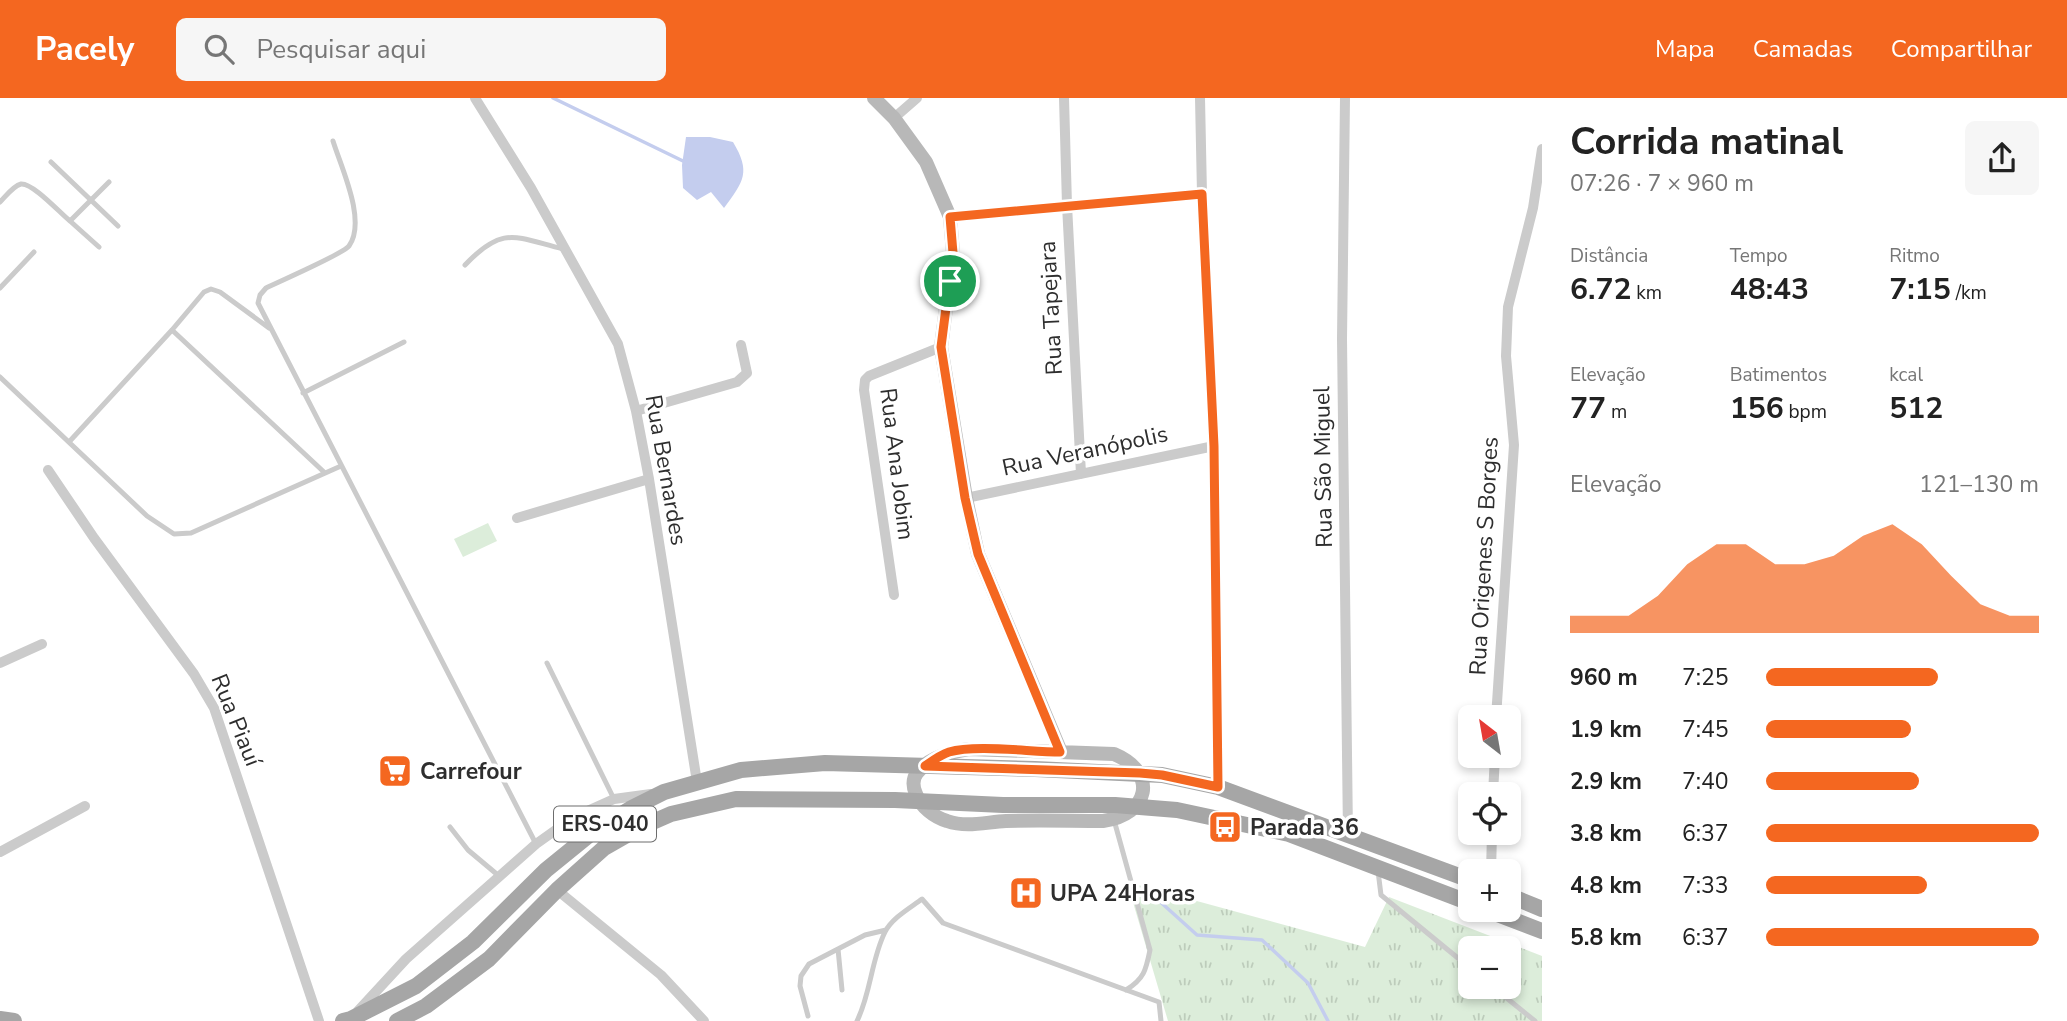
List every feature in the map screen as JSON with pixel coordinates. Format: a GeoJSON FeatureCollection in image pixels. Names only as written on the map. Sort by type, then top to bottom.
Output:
{"type":"FeatureCollection","features":[{"type":"Feature","properties":{"kind":"main road"},"geometry":{"type":"LineString","coordinates":[[874,98],[894,118],[926,162],[950,217],[953,253],[941,347],[965,498],[978,554],[1060,752]]}},
{"type":"Feature","properties":{"kind":"main road"},"geometry":{"type":"LineString","coordinates":[[969,749],[1060,752],[1114,754],[1127,760],[1140,773],[1143,781],[1142,797],[1136,807],[1114,820],[1003,821],[973,825],[949,822],[931,814],[915,792],[913,782],[916,774],[949,752],[969,749]]}},
{"type":"Feature","properties":{"kind":"main road","name":"ERS-040"},"geometry":{"type":"LineString","coordinates":[[347,1020],[416,986],[473,942],[546,870],[594,831],[664,792],[741,770],[825,763],[1162,775],[1218,787],[1458,876]]}},
{"type":"Feature","properties":{"kind":"main road","name":"ERS-040"},"geometry":{"type":"LineString","coordinates":[[397,1021],[426,1006],[489,959],[557,890],[604,848],[671,814],[736,799],[1177,810],[1289,834],[1458,898]]}},
{"type":"Feature","properties":{"kind":"main road"},"geometry":{"type":"LineString","coordinates":[[1521,900],[1542,909]]}},
{"type":"Feature","properties":{"kind":"main road"},"geometry":{"type":"LineString","coordinates":[[1519,922],[1542,931]]}},
{"type":"Feature","properties":{"kind":"street","name":"Rua Bernardes"},"geometry":{"type":"LineString","coordinates":[[475,98],[531,188],[618,344],[636,411],[649,479],[696,782]]}},
{"type":"Feature","properties":{"kind":"street"},"geometry":{"type":"LineString","coordinates":[[894,118],[917,98]]}},
{"type":"Feature","properties":{"kind":"street","name":"Rua Tapejara"},"geometry":{"type":"LineString","coordinates":[[1064,98],[1081,474]]}},
{"type":"Feature","properties":{"kind":"street"},"geometry":{"type":"LineString","coordinates":[[1200,98],[1214,446],[1218,787]]}},
{"type":"Feature","properties":{"kind":"street","name":"Rua São Miguel"},"geometry":{"type":"LineString","coordinates":[[1345,98],[1342,339],[1348,836]]}},
{"type":"Feature","properties":{"kind":"street","name":"Rua Origenes S Borges"},"geometry":{"type":"LineString","coordinates":[[1497,705],[1514,445],[1507,356],[1508,307],[1533,208],[1542,149]]}},
{"type":"Feature","properties":{"kind":"street"},"geometry":{"type":"LineString","coordinates":[[950,217],[1202,194]]}},
{"type":"Feature","properties":{"kind":"street"},"geometry":{"type":"LineString","coordinates":[[636,411],[737,383],[747,373],[741,345]]}},
{"type":"Feature","properties":{"kind":"street","name":"Rua Ana Jobim"},"geometry":{"type":"LineString","coordinates":[[894,595],[864,380],[941,347]]}},
{"type":"Feature","properties":{"kind":"street","name":"Rua Veranópolis"},"geometry":{"type":"LineString","coordinates":[[965,498],[1214,446]]}},
{"type":"Feature","properties":{"kind":"street","name":"Rua Piauí"},"geometry":{"type":"LineString","coordinates":[[48,470],[94,538],[194,674],[214,708],[319,1021]]}},
{"type":"Feature","properties":{"kind":"street"},"geometry":{"type":"LineString","coordinates":[[517,518],[649,479]]}},
{"type":"Feature","properties":{"kind":"street"},"geometry":{"type":"LineString","coordinates":[[0,663],[42,644]]}},
{"type":"Feature","properties":{"kind":"street"},"geometry":{"type":"LineString","coordinates":[[347,1020],[406,959],[536,844],[574,817],[614,799],[664,792]]}},
{"type":"Feature","properties":{"kind":"street"},"geometry":{"type":"LineString","coordinates":[[0,852],[85,806]]}},
{"type":"Feature","properties":{"kind":"street"},"geometry":{"type":"LineString","coordinates":[[557,890],[661,975],[704,1021]]}},
{"type":"Feature","properties":{"kind":"lane"},"geometry":{"type":"LineString","coordinates":[[332,141],[354,206],[356,232],[348,248],[266,288],[258,303],[536,844]]}},
{"type":"Feature","properties":{"kind":"lane"},"geometry":{"type":"LineString","coordinates":[[51,162],[118,226]]}},
{"type":"Feature","properties":{"kind":"lane"},"geometry":{"type":"LineString","coordinates":[[70,221],[109,182]]}},
{"type":"Feature","properties":{"kind":"lane"},"geometry":{"type":"LineString","coordinates":[[0,202],[12,189],[24,184],[34,189],[99,247]]}},
{"type":"Feature","properties":{"kind":"lane"},"geometry":{"type":"LineString","coordinates":[[465,265],[488,244],[512,237],[566,250]]}},
{"type":"Feature","properties":{"kind":"lane"},"geometry":{"type":"LineString","coordinates":[[0,288],[34,252]]}},
{"type":"Feature","properties":{"kind":"lane"},"geometry":{"type":"LineString","coordinates":[[69,442],[204,292],[211,289],[220,292],[271,330]]}},
{"type":"Feature","properties":{"kind":"lane"},"geometry":{"type":"LineString","coordinates":[[172,330],[325,473]]}},
{"type":"Feature","properties":{"kind":"lane"},"geometry":{"type":"LineString","coordinates":[[303,393],[404,341]]}},
{"type":"Feature","properties":{"kind":"lane"},"geometry":{"type":"LineString","coordinates":[[0,377],[147,516],[174,534],[191,533],[341,466]]}},
{"type":"Feature","properties":{"kind":"lane"},"geometry":{"type":"LineString","coordinates":[[547,663],[614,799]]}},
{"type":"Feature","properties":{"kind":"lane"},"geometry":{"type":"LineString","coordinates":[[1114,820],[1150,950],[1146,970],[1138,982],[1126,990]]}},
{"type":"Feature","properties":{"kind":"lane"},"geometry":{"type":"LineString","coordinates":[[450,827],[468,850],[499,876]]}},
{"type":"Feature","properties":{"kind":"lane"},"geometry":{"type":"LineString","coordinates":[[1377,868],[1381,895],[1458,958]]}},
{"type":"Feature","properties":{"kind":"lane"},"geometry":{"type":"LineString","coordinates":[[857,1021],[864,1007],[886,930],[922,899],[943,923],[1159,1002],[1161,1021]]}},
{"type":"Feature","properties":{"kind":"lane"},"geometry":{"type":"LineString","coordinates":[[807,1016],[800,986],[801,976],[809,964],[865,935],[886,930]]}},
{"type":"Feature","properties":{"kind":"lane"},"geometry":{"type":"LineString","coordinates":[[838,949],[842,990]]}},
{"type":"Feature","properties":{"kind":"lane"},"geometry":{"type":"LineString","coordinates":[[1508,999],[1535,1021]]}},
{"type":"Feature","properties":{"kind":"green space"},"geometry":{"type":"Polygon","coordinates":[[[488,523],[497,541],[463,557],[454,539],[488,523]]]}},
{"type":"Feature","properties":{"kind":"green space"},"geometry":{"type":"Polygon","coordinates":[[[1127,882],[1365,947],[1389,897],[1490,936],[1458,936],[1458,999],[1521,999],[1521,948],[1542,956],[1542,1021],[1168,1021],[1127,882]]]}},
{"type":"Feature","properties":{"kind":"water"},"geometry":{"type":"Polygon","coordinates":[[[686,137],[710,137],[733,142],[739,152],[743,176],[724,208],[711,192],[697,200],[683,188],[682,165],[686,137]]]}},
{"type":"Feature","properties":{"kind":"waterway"},"geometry":{"type":"LineString","coordinates":[[553,98],[683,161]]}},
{"type":"Feature","properties":{"kind":"waterway"},"geometry":{"type":"LineString","coordinates":[[1156,898],[1197,935],[1262,940],[1308,983],[1328,1021]]}},
{"type":"Feature","properties":{"kind":"place","name":"Carrefour"},"geometry":{"type":"Point","coordinates":[395,771]}},
{"type":"Feature","properties":{"kind":"place","name":"Parada 36"},"geometry":{"type":"Point","coordinates":[1225,827]}},
{"type":"Feature","properties":{"kind":"place","name":"UPA 24Horas"},"geometry":{"type":"Point","coordinates":[1026,893]}},
{"type":"Feature","properties":{"kind":"route"},"geometry":{"type":"LineString","coordinates":[[1202,194],[1214,446],[1218,787],[1140,773],[925,766],[949,752],[969,749],[1060,752],[978,554],[965,498],[941,347],[950,281],[953,253],[950,217],[1202,194]]}}]}
